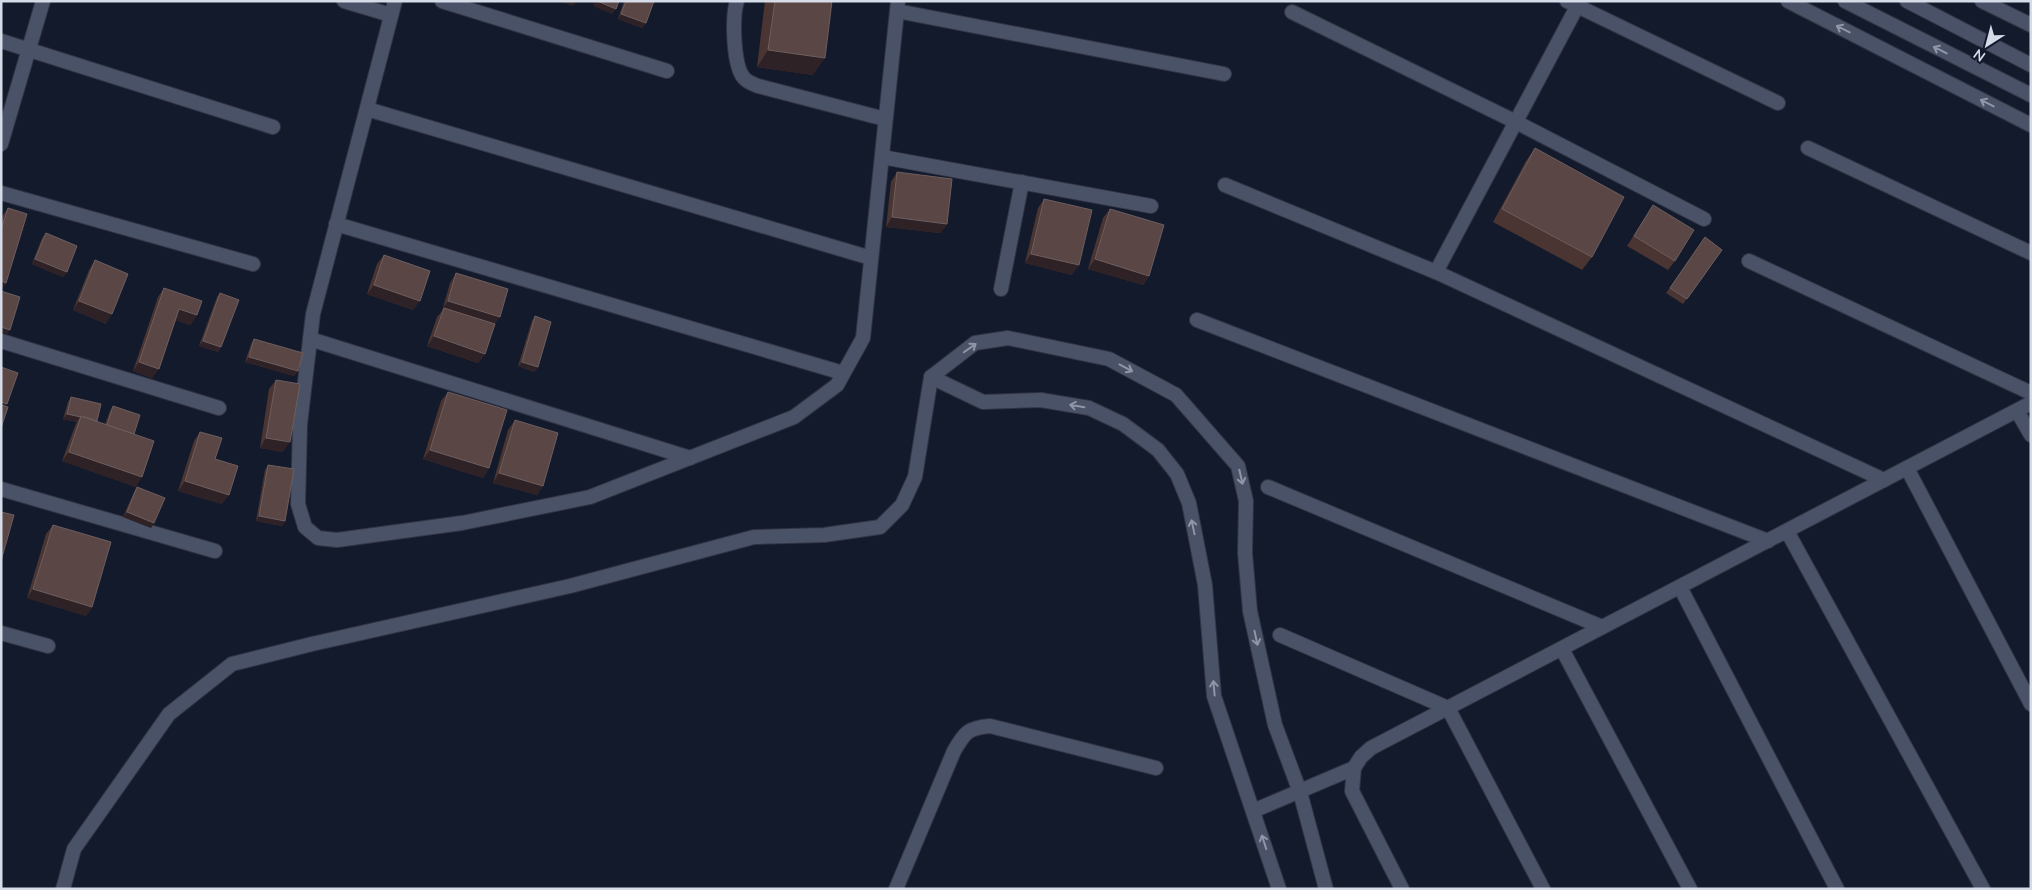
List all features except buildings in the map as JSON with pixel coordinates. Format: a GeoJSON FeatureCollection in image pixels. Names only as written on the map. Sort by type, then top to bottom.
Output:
{"type":"FeatureCollection","features":[{"type":"Feature","properties":{"kind":"street"},"geometry":{"type":"LineString","coordinates":[[1,144],[43,1]]}},
{"type":"Feature","properties":{"kind":"street"},"geometry":{"type":"LineString","coordinates":[[344,1],[393,8],[313,314],[300,424],[298,504],[305,527],[318,538],[337,540],[462,524],[590,497],[794,417],[837,385],[863,338],[897,6],[1224,74]]}},
{"type":"Feature","properties":{"kind":"street"},"geometry":{"type":"LineString","coordinates":[[442,1],[667,71]]}},
{"type":"Feature","properties":{"kind":"street"},"geometry":{"type":"LineString","coordinates":[[737,1],[733,13],[738,67],[744,79],[758,86],[886,119]]}},
{"type":"Feature","properties":{"kind":"street"},"geometry":{"type":"LineString","coordinates":[[1788,1],[2031,125]]}},
{"type":"Feature","properties":{"kind":"street"},"geometry":{"type":"LineString","coordinates":[[1845,1],[2031,96]]}},
{"type":"Feature","properties":{"kind":"street"},"geometry":{"type":"LineString","coordinates":[[1907,1],[2031,65]]}},
{"type":"Feature","properties":{"kind":"street"},"geometry":{"type":"LineString","coordinates":[[1982,1],[2031,25]]}},
{"type":"Feature","properties":{"kind":"street"},"geometry":{"type":"LineString","coordinates":[[1436,272],[1516,122],[1575,3],[1778,103]]}},
{"type":"Feature","properties":{"kind":"street"},"geometry":{"type":"LineString","coordinates":[[1292,12],[1516,122],[1704,219]]}},
{"type":"Feature","properties":{"kind":"street"},"geometry":{"type":"LineString","coordinates":[[1,41],[273,126]]}},
{"type":"Feature","properties":{"kind":"street"},"geometry":{"type":"LineString","coordinates":[[367,109],[871,258]]}},
{"type":"Feature","properties":{"kind":"street"},"geometry":{"type":"LineString","coordinates":[[1808,148],[2031,253]]}},
{"type":"Feature","properties":{"kind":"street"},"geometry":{"type":"LineString","coordinates":[[882,157],[1151,206]]}},
{"type":"Feature","properties":{"kind":"street"},"geometry":{"type":"LineString","coordinates":[[1001,289],[1022,182]]}},
{"type":"Feature","properties":{"kind":"street"},"geometry":{"type":"LineString","coordinates":[[1225,185],[1436,272],[1884,480]]}},
{"type":"Feature","properties":{"kind":"street"},"geometry":{"type":"LineString","coordinates":[[1,193],[253,264]]}},
{"type":"Feature","properties":{"kind":"street"},"geometry":{"type":"LineString","coordinates":[[336,224],[843,373]]}},
{"type":"Feature","properties":{"kind":"street"},"geometry":{"type":"LineString","coordinates":[[1749,261],[2031,393]]}},
{"type":"Feature","properties":{"kind":"street"},"geometry":{"type":"LineString","coordinates":[[1197,320],[1768,541]]}},
{"type":"Feature","properties":{"kind":"street"},"geometry":{"type":"LineString","coordinates":[[63,889],[74,849],[169,714],[232,664],[570,586],[754,538],[824,535],[880,527],[902,505],[915,477],[931,377],[975,343],[1008,338],[1109,359],[1176,395],[1238,466],[1246,501],[1245,553],[1250,611],[1276,725],[1300,792],[1326,889]]}},
{"type":"Feature","properties":{"kind":"street"},"geometry":{"type":"LineString","coordinates":[[310,339],[690,458]]}},
{"type":"Feature","properties":{"kind":"street"},"geometry":{"type":"LineString","coordinates":[[1,341],[219,408]]}},
{"type":"Feature","properties":{"kind":"street"},"geometry":{"type":"LineString","coordinates":[[931,377],[983,402],[1041,400],[1089,408],[1123,424],[1158,450],[1177,474],[1188,503],[1205,585],[1214,696],[1279,889]]}},
{"type":"Feature","properties":{"kind":"street"},"geometry":{"type":"LineString","coordinates":[[1402,889],[1352,791],[1354,768],[1371,748],[2031,403]]}},
{"type":"Feature","properties":{"kind":"street"},"geometry":{"type":"LineString","coordinates":[[2017,411],[2031,435]]}},
{"type":"Feature","properties":{"kind":"street"},"geometry":{"type":"LineString","coordinates":[[1907,468],[2031,704]]}},
{"type":"Feature","properties":{"kind":"street"},"geometry":{"type":"LineString","coordinates":[[1268,487],[1602,628]]}},
{"type":"Feature","properties":{"kind":"street"},"geometry":{"type":"LineString","coordinates":[[1,489],[215,551]]}},
{"type":"Feature","properties":{"kind":"street"},"geometry":{"type":"LineString","coordinates":[[1787,531],[1983,889]]}},
{"type":"Feature","properties":{"kind":"street"},"geometry":{"type":"LineString","coordinates":[[1680,587],[1837,889]]}},
{"type":"Feature","properties":{"kind":"street"},"geometry":{"type":"LineString","coordinates":[[1,633],[48,646]]}},
{"type":"Feature","properties":{"kind":"street"},"geometry":{"type":"LineString","coordinates":[[1280,635],[1448,708],[1543,889]]}},
{"type":"Feature","properties":{"kind":"street"},"geometry":{"type":"LineString","coordinates":[[1562,649],[1690,889]]}},
{"type":"Feature","properties":{"kind":"street"},"geometry":{"type":"LineString","coordinates":[[896,889],[954,751],[962,737],[972,728],[990,726],[1156,768]]}},
{"type":"Feature","properties":{"kind":"street"},"geometry":{"type":"LineString","coordinates":[[1254,811],[1354,768]]}}]}
